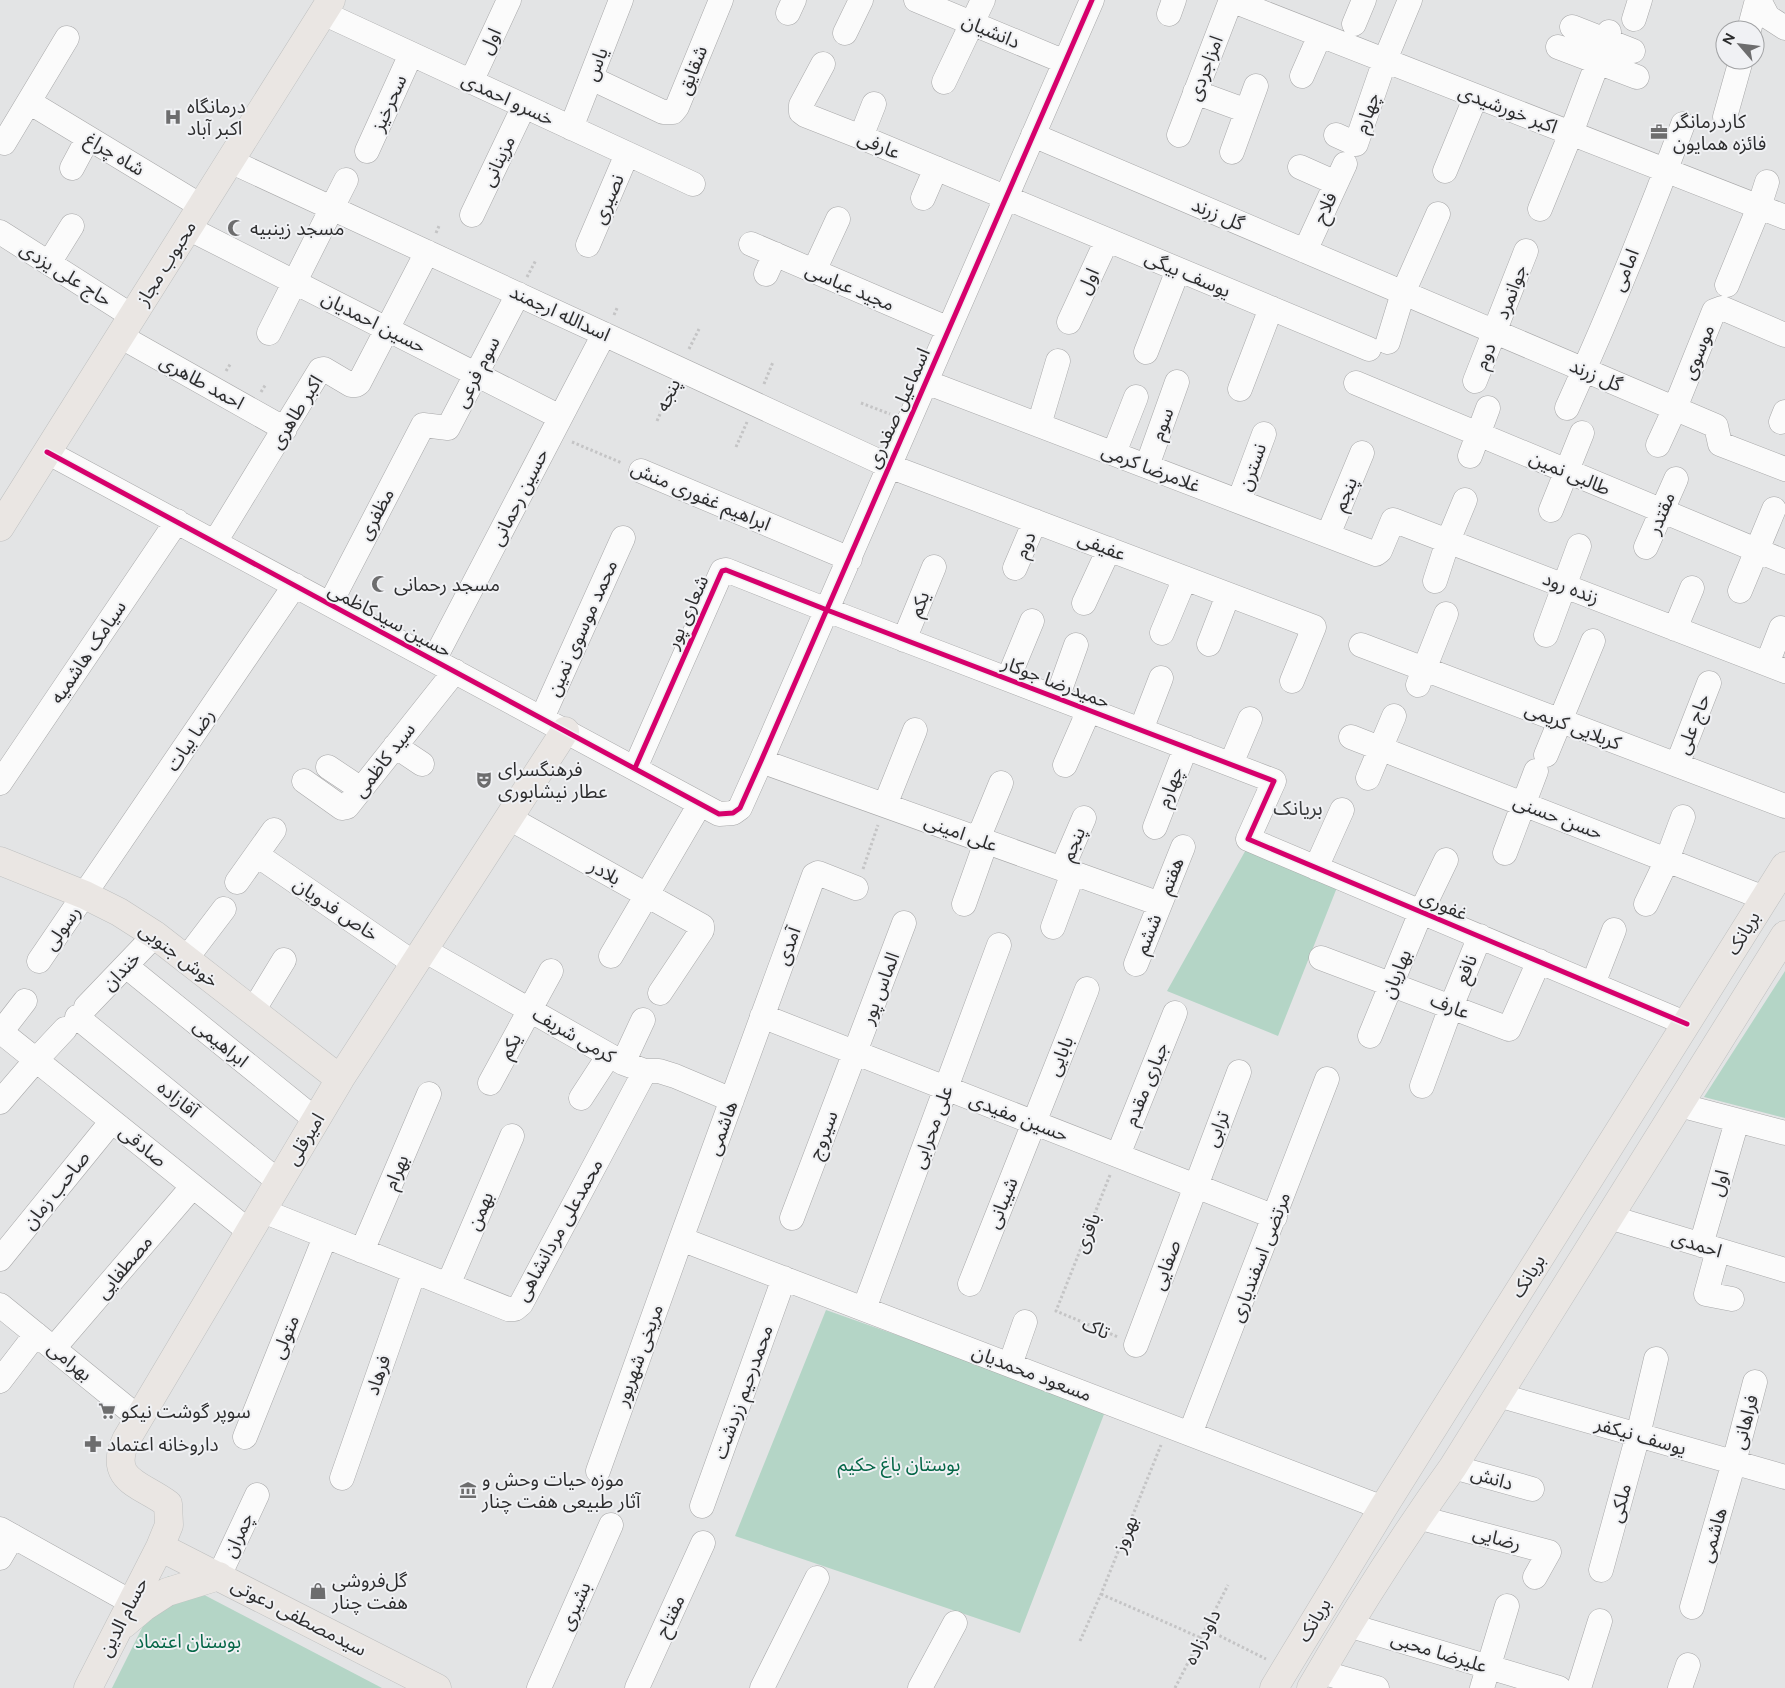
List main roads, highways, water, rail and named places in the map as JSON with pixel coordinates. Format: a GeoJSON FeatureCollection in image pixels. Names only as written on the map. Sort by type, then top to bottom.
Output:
{"type":"FeatureCollection","features":[{"type":"Feature","properties":{"kind":"main road","name":"محبوب مجاز"},"geometry":{"type":"LineString","coordinates":[[0,527],[327,7]]}},
{"type":"Feature","properties":{"kind":"main road","name":"امیرقلی"},"geometry":{"type":"LineString","coordinates":[[160,1547],[169,1525],[168,1504],[130,1480],[123,1472],[120,1464],[120,1453],[340,1079],[509,818],[554,725]]}},
{"type":"Feature","properties":{"kind":"main road","name":"خوش جنوبی"},"geometry":{"type":"LineString","coordinates":[[0,861],[85,895],[119,912],[155,935],[340,1079]]}},
{"type":"Feature","properties":{"kind":"main road","name":"بریانک"},"geometry":{"type":"LineString","coordinates":[[1279,1678],[1383,1508],[1785,866]]}},
{"type":"Feature","properties":{"kind":"main road","name":"بریانک"},"geometry":{"type":"LineString","coordinates":[[1316,1680],[1348,1625],[1417,1516],[1453,1467],[1785,935]]}},
{"type":"Feature","properties":{"kind":"main road"},"geometry":{"type":"LineString","coordinates":[[1466,1376],[1498,1395]]}},
{"type":"Feature","properties":{"kind":"main road","name":"سیدمصطفی دعوتی"},"geometry":{"type":"LineString","coordinates":[[160,1547],[438,1688]]}},
{"type":"Feature","properties":{"kind":"main road","name":"حسام الدین"},"geometry":{"type":"LineString","coordinates":[[88,1688],[160,1547]]}},
{"type":"Feature","properties":{"kind":"main road"},"geometry":{"type":"LineString","coordinates":[[115,1632],[144,1607],[167,1592],[219,1576]]}},
{"type":"Feature","properties":{"kind":"place","name":"درمانگاه اکبر آباد"},"geometry":{"type":"Point","coordinates":[173,117]}},
{"type":"Feature","properties":{"kind":"place","name":"کاردرمانگر فائزه همایون"},"geometry":{"type":"Point","coordinates":[1659,132]}},
{"type":"Feature","properties":{"kind":"place","name":"مسجد زینبیه"},"geometry":{"type":"Point","coordinates":[236,228]}},
{"type":"Feature","properties":{"kind":"place","name":"مسجد رحمانی"},"geometry":{"type":"Point","coordinates":[380,584]}},
{"type":"Feature","properties":{"kind":"place","name":"فرهنگسرای عطار نیشابوری"},"geometry":{"type":"Point","coordinates":[484,780]}},
{"type":"Feature","properties":{"kind":"place","name":"سوپر گوشت نیکو"},"geometry":{"type":"Point","coordinates":[107,1411]}},
{"type":"Feature","properties":{"kind":"place","name":"داروخانه اعتماد"},"geometry":{"type":"Point","coordinates":[93,1444]}},
{"type":"Feature","properties":{"kind":"place","name":"موزه حیات وحش و آثار طبیعی هفت چنار"},"geometry":{"type":"Point","coordinates":[468,1490]}},
{"type":"Feature","properties":{"kind":"place","name":"گل‌فروشی هفت چنار"},"geometry":{"type":"Point","coordinates":[318,1591]}},
{"type":"Feature","properties":{"kind":"district","name":"بریانک"},"geometry":{"type":"Point","coordinates":[1298,808]}},
{"type":"Feature","properties":{"kind":"park label","name":"بوستان باغ حکیم"},"geometry":{"type":"Point","coordinates":[899,1464]}},
{"type":"Feature","properties":{"kind":"park label","name":"بوستان اعتماد"},"geometry":{"type":"Point","coordinates":[188,1641]}}]}
